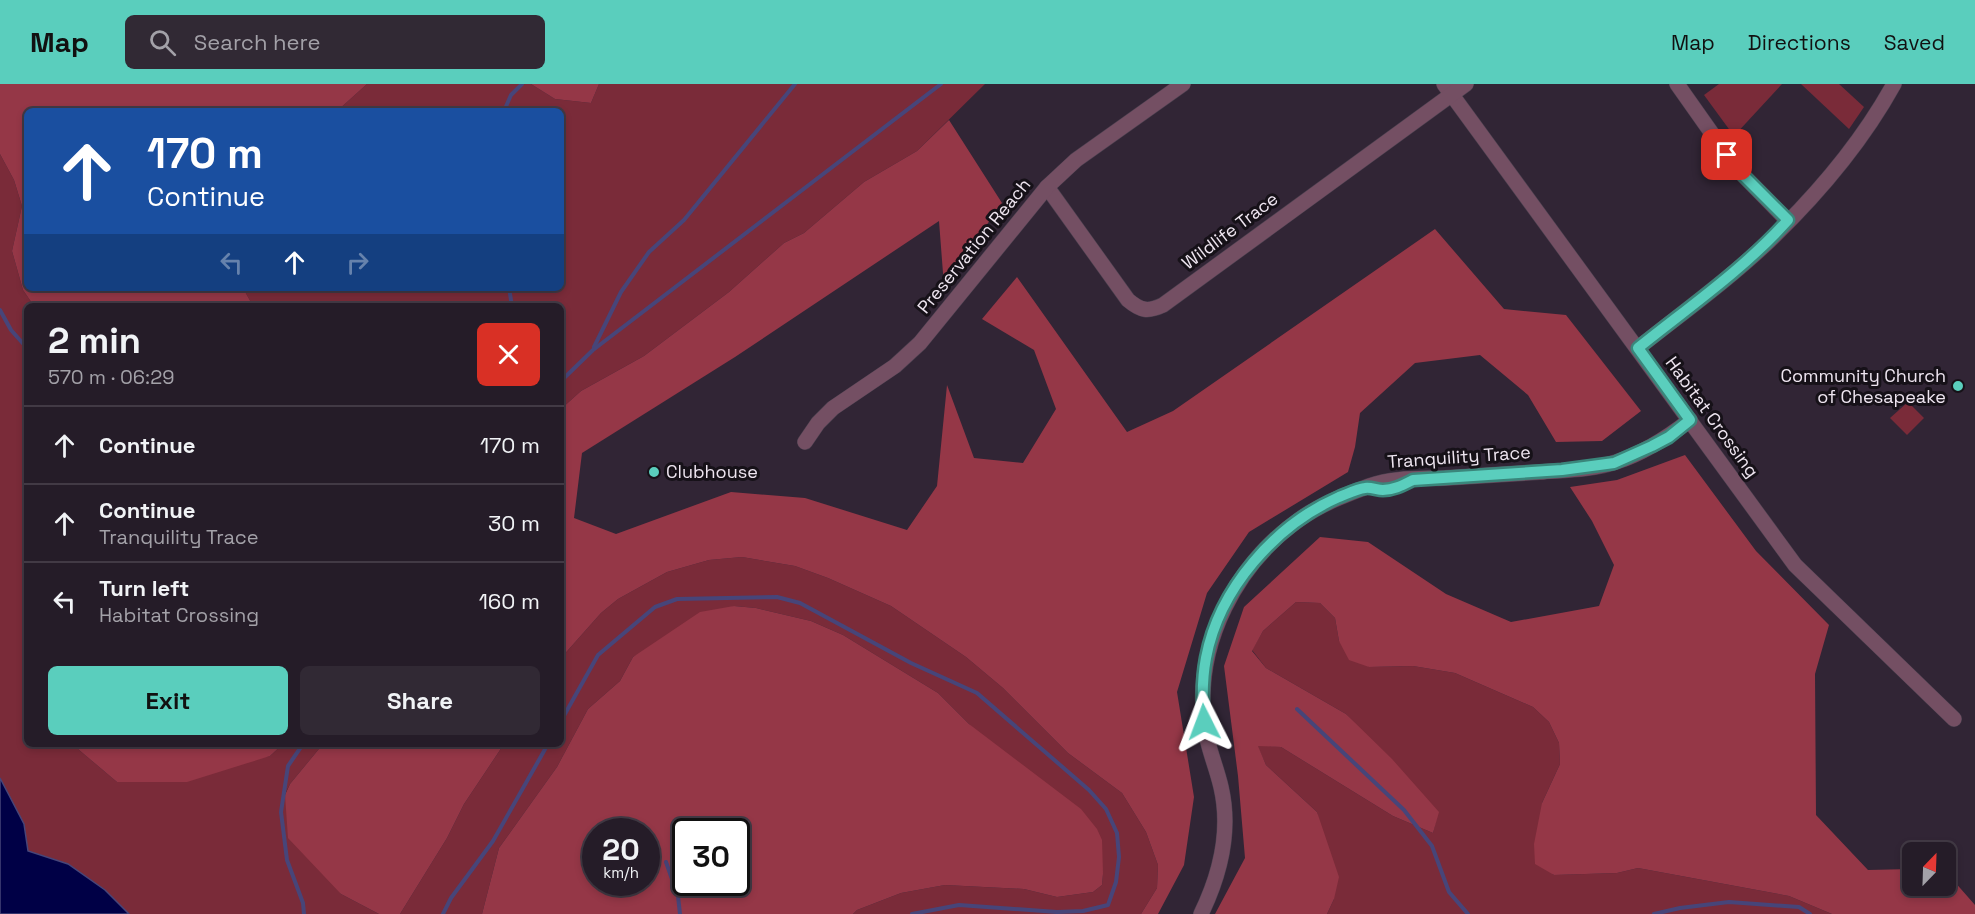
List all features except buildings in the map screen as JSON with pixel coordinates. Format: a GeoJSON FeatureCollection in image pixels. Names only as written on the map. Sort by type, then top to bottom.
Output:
{"type":"FeatureCollection","features":[{"type":"Feature","properties":{"kind":"street","name":"Preservation Reach"},"geometry":{"type":"LineString","coordinates":[[805,442],[818,423],[833,408],[895,366],[920,343],[1047,187],[1076,160],[1183,84]]}},
{"type":"Feature","properties":{"kind":"street","name":"Wildlife Trace"},"geometry":{"type":"LineString","coordinates":[[1047,187],[1128,300],[1138,309],[1150,311],[1163,305],[1448,89],[1466,84]]}},
{"type":"Feature","properties":{"kind":"street"},"geometry":{"type":"LineString","coordinates":[[1677,84],[1737,169],[1788,220]]}},
{"type":"Feature","properties":{"kind":"street"},"geometry":{"type":"LineString","coordinates":[[1638,348],[1769,241],[1847,156],[1883,105],[1894,84]]}},
{"type":"Feature","properties":{"kind":"street","name":"Habitat Crossing"},"geometry":{"type":"LineString","coordinates":[[1448,89],[1795,565],[1954,719]]}},
{"type":"Feature","properties":{"kind":"street","name":"Tranquility Trace"},"geometry":{"type":"LineString","coordinates":[[1201,914],[1217,878],[1224,832],[1222,789],[1206,736],[1202,705],[1206,657],[1215,627],[1237,585],[1279,536],[1313,510],[1366,487],[1381,490],[1398,488],[1413,480],[1562,470],[1614,463],[1669,437],[1690,420]]}},
{"type":"Feature","properties":{"kind":"shaded area"},"geometry":{"type":"Polygon","coordinates":[[[0,84],[367,84],[340,108],[24,108],[24,291],[245,291],[251,303],[32,303],[23,290],[12,251],[22,206],[14,180],[0,154],[0,84]]]}},
{"type":"Feature","properties":{"kind":"shaded area"},"geometry":{"type":"Polygon","coordinates":[[[367,84],[531,84],[555,99],[591,103],[599,84],[985,84],[917,151],[864,182],[804,233],[784,243],[729,292],[644,356],[581,391],[564,406],[564,303],[251,303],[245,291],[564,291],[564,108],[340,108],[367,84]]]}},
{"type":"Feature","properties":{"kind":"shaded area"},"geometry":{"type":"Polygon","coordinates":[[[531,84],[599,84],[591,103],[555,99],[531,84]]]}},
{"type":"Feature","properties":{"kind":"shaded area"},"geometry":{"type":"Polygon","coordinates":[[[1719,84],[1782,84],[1734,136],[1704,95],[1719,84]]]}},
{"type":"Feature","properties":{"kind":"shaded area"},"geometry":{"type":"Polygon","coordinates":[[[1801,84],[1839,84],[1864,107],[1849,129],[1801,84]]]}},
{"type":"Feature","properties":{"kind":"shaded area"},"geometry":{"type":"Polygon","coordinates":[[[949,120],[1002,203],[944,286],[939,221],[735,357],[582,453],[574,518],[616,534],[731,492],[805,498],[907,530],[937,486],[947,385],[974,458],[1023,463],[1056,409],[1034,350],[982,319],[1017,277],[1127,432],[1173,411],[1435,229],[1504,309],[1566,315],[1641,411],[1602,441],[1556,442],[1528,395],[1480,355],[1415,363],[1360,413],[1355,447],[1348,472],[1249,532],[1207,593],[1177,692],[1194,797],[1184,865],[1158,914],[1141,914],[1157,888],[1158,865],[1146,832],[1122,793],[1068,753],[1003,688],[966,657],[891,606],[828,578],[795,566],[742,557],[709,560],[667,572],[618,599],[601,613],[564,655],[564,406],[581,391],[644,356],[729,292],[784,243],[804,233],[864,182],[917,151],[949,120]]]}},
{"type":"Feature","properties":{"kind":"shaded area"},"geometry":{"type":"Polygon","coordinates":[[[0,154],[14,180],[22,206],[12,251],[23,290],[32,303],[24,303],[24,747],[76,747],[117,782],[270,756],[280,747],[321,747],[290,784],[285,794],[341,894],[379,914],[129,914],[105,890],[68,864],[28,851],[24,824],[0,778],[0,154]]]}},
{"type":"Feature","properties":{"kind":"shaded area"},"geometry":{"type":"Polygon","coordinates":[[[1908,402],[1924,418],[1907,435],[1890,418],[1908,402]]]}},
{"type":"Feature","properties":{"kind":"shaded area"},"geometry":{"type":"Polygon","coordinates":[[[1685,455],[1756,551],[1829,625],[1815,674],[1816,815],[1868,870],[1902,869],[1902,896],[1956,896],[1956,883],[1975,905],[1975,914],[1832,914],[1789,896],[1638,868],[1617,873],[1554,875],[1535,864],[1534,844],[1542,803],[1560,764],[1559,743],[1549,722],[1533,707],[1455,673],[1413,666],[1369,667],[1349,660],[1339,641],[1335,618],[1320,603],[1296,602],[1263,631],[1252,651],[1266,668],[1346,714],[1392,759],[1439,812],[1433,833],[1393,816],[1281,747],[1258,746],[1266,765],[1317,812],[1339,877],[1334,899],[1327,914],[1215,914],[1245,858],[1238,776],[1224,666],[1244,607],[1320,537],[1368,542],[1446,594],[1511,622],[1599,606],[1614,565],[1592,521],[1570,487],[1617,480],[1685,455]]]}},
{"type":"Feature","properties":{"kind":"shaded area"},"geometry":{"type":"Polygon","coordinates":[[[742,557],[795,566],[828,578],[891,606],[966,657],[1003,688],[1068,753],[1122,793],[1146,832],[1158,865],[1157,888],[1141,914],[853,914],[857,910],[901,893],[945,885],[1024,889],[1057,897],[1093,892],[1102,885],[1103,874],[969,724],[938,693],[843,635],[811,621],[756,608],[734,606],[633,657],[620,681],[588,709],[557,767],[499,848],[482,914],[400,914],[447,838],[464,804],[502,747],[564,747],[564,655],[601,613],[618,599],[667,572],[709,560],[742,557]]]}},
{"type":"Feature","properties":{"kind":"shaded area"},"geometry":{"type":"Polygon","coordinates":[[[1296,602],[1320,603],[1335,618],[1339,641],[1369,667],[1413,666],[1455,673],[1533,707],[1549,722],[1559,743],[1560,764],[1542,803],[1553,875],[1617,873],[1638,868],[1789,896],[1832,914],[1327,914],[1334,899],[1317,812],[1266,765],[1257,745],[1281,747],[1393,816],[1433,833],[1438,812],[1346,714],[1266,668],[1252,650],[1263,631],[1296,602]]]}},
{"type":"Feature","properties":{"kind":"shaded area"},"geometry":{"type":"Polygon","coordinates":[[[734,606],[756,608],[811,621],[843,635],[938,693],[969,724],[1081,809],[1097,829],[1102,840],[1102,885],[1093,892],[1057,897],[1024,889],[945,885],[901,893],[857,910],[853,914],[482,914],[499,848],[557,767],[588,709],[620,681],[633,657],[700,612],[734,606]]]}},
{"type":"Feature","properties":{"kind":"shaded area"},"geometry":{"type":"Polygon","coordinates":[[[76,747],[280,747],[270,756],[187,782],[117,782],[76,747]]]}},
{"type":"Feature","properties":{"kind":"shaded area"},"geometry":{"type":"Polygon","coordinates":[[[321,747],[502,747],[464,804],[447,838],[400,914],[379,914],[341,894],[288,838],[285,795],[290,784],[321,747]]]}},
{"type":"Feature","properties":{"kind":"shaded area"},"geometry":{"type":"Polygon","coordinates":[[[0,778],[24,824],[28,851],[68,864],[105,890],[129,914],[0,914],[0,778]]]}},
{"type":"Feature","properties":{"kind":"waterway"},"geometry":{"type":"LineString","coordinates":[[505,108],[511,95],[522,84]]}},
{"type":"Feature","properties":{"kind":"waterway"},"geometry":{"type":"LineString","coordinates":[[594,347],[621,292],[649,252],[684,220],[795,84]]}},
{"type":"Feature","properties":{"kind":"waterway"},"geometry":{"type":"LineString","coordinates":[[564,378],[593,350],[941,84]]}},
{"type":"Feature","properties":{"kind":"waterway"},"geometry":{"type":"LineString","coordinates":[[510,291],[512,303]]}},
{"type":"Feature","properties":{"kind":"waterway"},"geometry":{"type":"LineString","coordinates":[[0,310],[11,330],[24,345]]}},
{"type":"Feature","properties":{"kind":"waterway"},"geometry":{"type":"LineString","coordinates":[[564,716],[598,655],[655,607],[677,599],[777,597],[800,603],[911,663],[977,693],[1089,790],[1106,809],[1117,833],[1119,857],[1116,882],[1108,905],[1083,911],[1057,912],[959,905],[912,914]]}},
{"type":"Feature","properties":{"kind":"waterway"},"geometry":{"type":"LineString","coordinates":[[1297,709],[1404,810],[1432,846],[1449,892],[1468,914]]}},
{"type":"Feature","properties":{"kind":"waterway"},"geometry":{"type":"LineString","coordinates":[[301,747],[288,766],[281,812],[287,860],[303,903],[304,914]]}},
{"type":"Feature","properties":{"kind":"waterway"},"geometry":{"type":"LineString","coordinates":[[443,914],[451,898],[493,841],[546,747]]}},
{"type":"Feature","properties":{"kind":"waterway"},"geometry":{"type":"LineString","coordinates":[[666,862],[678,896],[680,914]]}},
{"type":"Feature","properties":{"kind":"waterway"},"geometry":{"type":"LineString","coordinates":[[1654,914],[1680,908],[1729,902],[1799,907],[1810,914]]}},
{"type":"Feature","properties":{"kind":"place","name":"Community Church of Chesapeake"},"geometry":{"type":"Point","coordinates":[1958,386]}},
{"type":"Feature","properties":{"kind":"place","name":"Clubhouse"},"geometry":{"type":"Point","coordinates":[654,472]}},
{"type":"Feature","properties":{"kind":"route"},"geometry":{"type":"LineString","coordinates":[[1204,722],[1202,690],[1206,657],[1215,627],[1229,598],[1273,542],[1285,530],[1313,510],[1366,487],[1381,490],[1398,488],[1413,480],[1562,470],[1614,463],[1669,437],[1690,420],[1638,348],[1736,270],[1769,241],[1788,220],[1737,169],[1727,155]]}}]}
